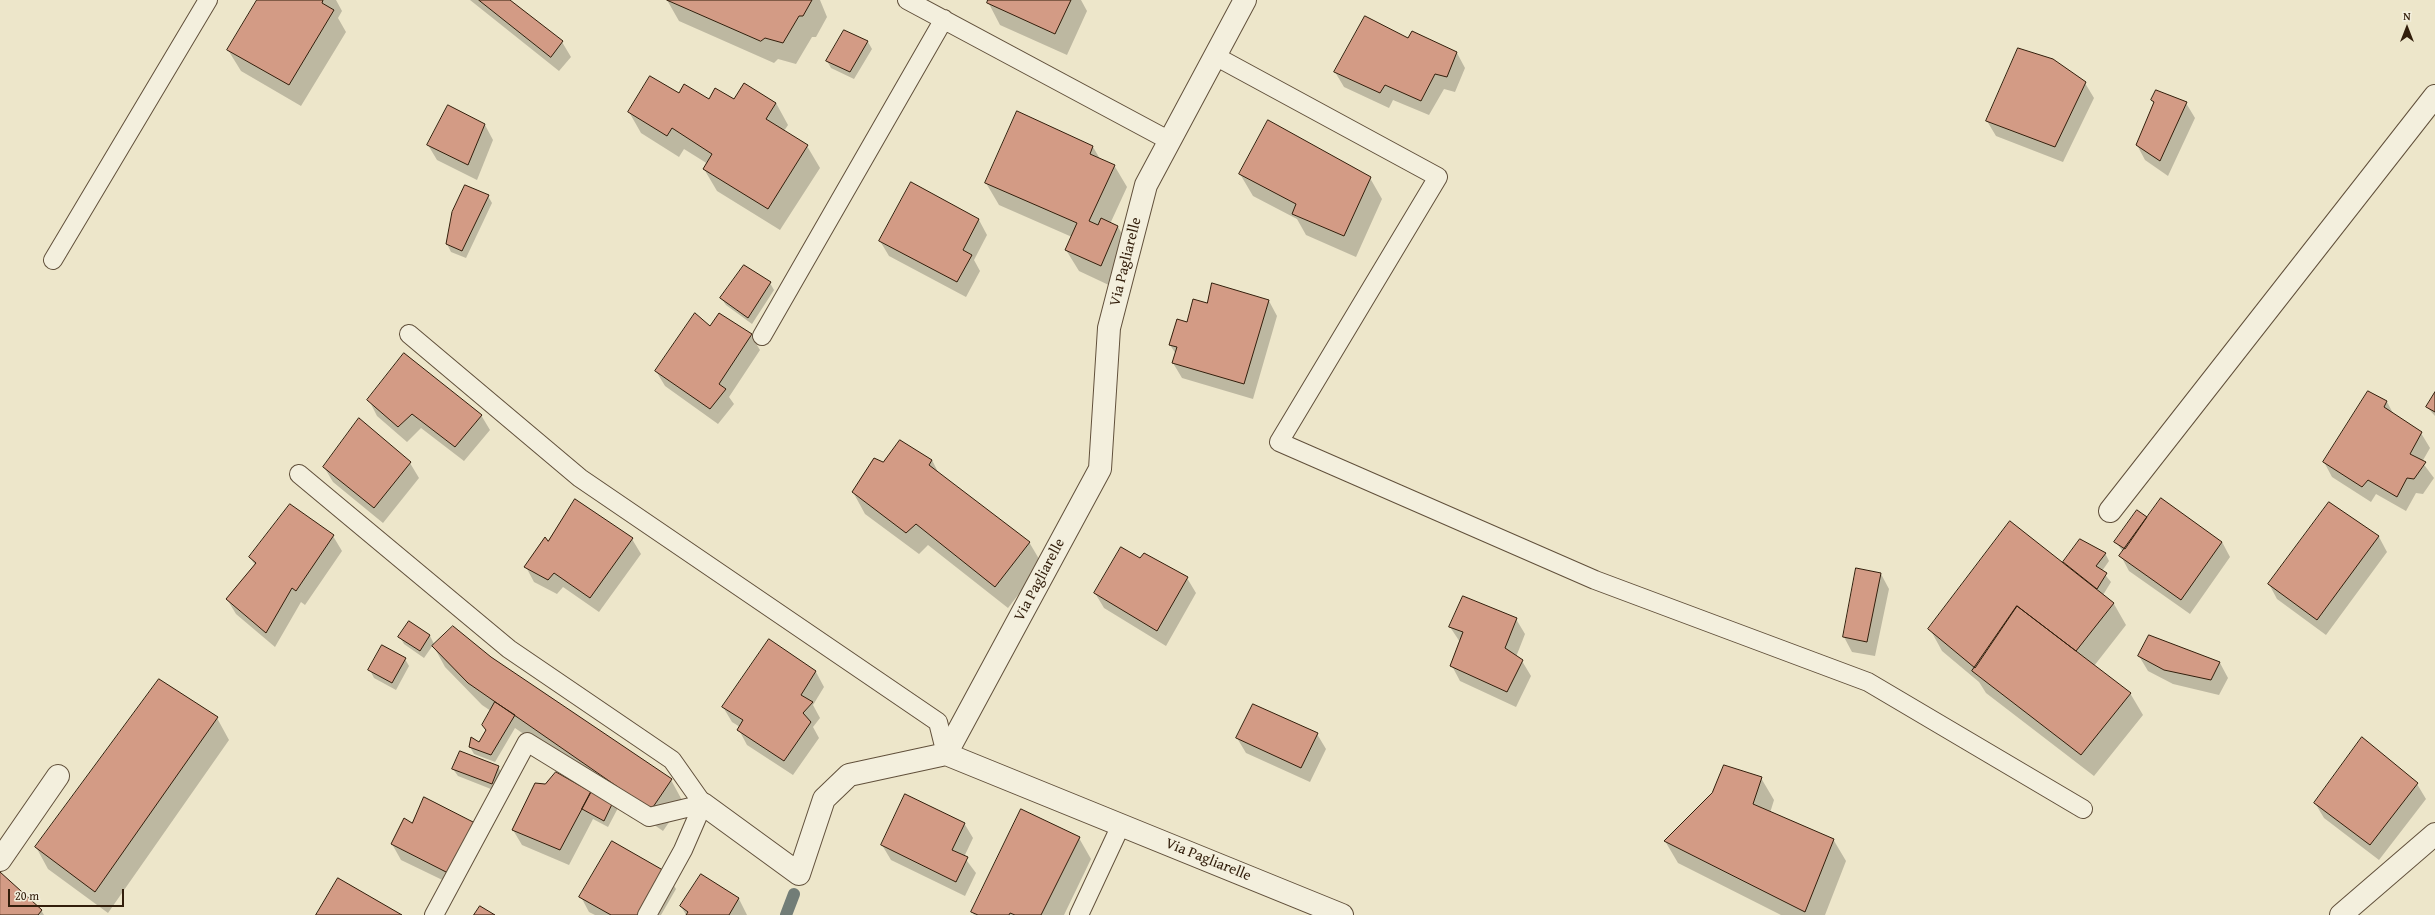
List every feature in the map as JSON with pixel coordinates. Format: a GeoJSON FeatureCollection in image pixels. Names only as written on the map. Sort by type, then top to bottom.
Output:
{"type":"FeatureCollection","features":[{"type":"Feature","properties":{"kind":"street","name":"Via Pagliarelle"},"geometry":{"type":"LineString","coordinates":[[1245,0],[1146,185],[1109,328],[1100,469],[946,754],[1342,915]]}},
{"type":"Feature","properties":{"kind":"street"},"geometry":{"type":"LineString","coordinates":[[2110,511],[2435,96]]}},
{"type":"Feature","properties":{"kind":"street"},"geometry":{"type":"LineString","coordinates":[[703,804],[799,874],[824,799],[849,775],[946,754]]}},
{"type":"Feature","properties":{"kind":"street"},"geometry":{"type":"LineString","coordinates":[[0,860],[58,776]]}},
{"type":"Feature","properties":{"kind":"street"},"geometry":{"type":"LineString","coordinates":[[2341,915],[2435,834]]}},
{"type":"Feature","properties":{"kind":"lane"},"geometry":{"type":"LineString","coordinates":[[53,260],[208,0]]}},
{"type":"Feature","properties":{"kind":"lane"},"geometry":{"type":"LineString","coordinates":[[907,0],[1170,141]]}},
{"type":"Feature","properties":{"kind":"lane"},"geometry":{"type":"LineString","coordinates":[[762,336],[944,19]]}},
{"type":"Feature","properties":{"kind":"lane"},"geometry":{"type":"LineString","coordinates":[[1215,56],[1438,177],[1279,442],[1595,580],[1868,682],[2083,809]]}},
{"type":"Feature","properties":{"kind":"lane"},"geometry":{"type":"LineString","coordinates":[[409,334],[580,478],[938,722],[946,754]]}},
{"type":"Feature","properties":{"kind":"lane"},"geometry":{"type":"LineString","coordinates":[[299,474],[509,649],[672,760],[703,804]]}},
{"type":"Feature","properties":{"kind":"lane"},"geometry":{"type":"LineString","coordinates":[[434,915],[527,742],[649,817],[703,804]]}},
{"type":"Feature","properties":{"kind":"lane"},"geometry":{"type":"LineString","coordinates":[[647,915],[684,850],[703,804]]}},
{"type":"Feature","properties":{"kind":"lane"},"geometry":{"type":"LineString","coordinates":[[1079,915],[1121,825]]}},
{"type":"Feature","properties":{"kind":"building"},"geometry":{"type":"Polygon","coordinates":[[[257,0],[323,0],[322,3],[334,10],[289,85],[227,50],[257,0]]]}},
{"type":"Feature","properties":{"kind":"building"},"geometry":{"type":"Polygon","coordinates":[[[479,0],[510,0],[563,41],[551,57],[479,0]]]}},
{"type":"Feature","properties":{"kind":"building"},"geometry":{"type":"Polygon","coordinates":[[[667,0],[812,0],[803,16],[799,16],[783,43],[765,38],[761,41],[667,0]]]}},
{"type":"Feature","properties":{"kind":"building"},"geometry":{"type":"Polygon","coordinates":[[[988,0],[1071,0],[1055,34],[987,3],[988,0]]]}},
{"type":"Feature","properties":{"kind":"building"},"geometry":{"type":"Polygon","coordinates":[[[1365,16],[1408,38],[1412,31],[1457,52],[1447,77],[1435,74],[1421,101],[1385,85],[1380,93],[1334,72],[1365,16]]]}},
{"type":"Feature","properties":{"kind":"building"},"geometry":{"type":"Polygon","coordinates":[[[844,30],[868,41],[850,72],[826,61],[844,30]]]}},
{"type":"Feature","properties":{"kind":"building"},"geometry":{"type":"Polygon","coordinates":[[[2018,48],[2053,59],[2086,82],[2055,147],[1986,121],[2018,48]]]}},
{"type":"Feature","properties":{"kind":"building"},"geometry":{"type":"Polygon","coordinates":[[[650,76],[679,93],[684,84],[709,99],[715,88],[734,99],[744,83],[776,103],[766,119],[808,145],[768,209],[703,169],[712,154],[672,128],[667,136],[628,112],[650,76]]]}},
{"type":"Feature","properties":{"kind":"building"},"geometry":{"type":"Polygon","coordinates":[[[2156,90],[2187,102],[2160,161],[2136,145],[2154,102],[2151,100],[2156,90]]]}},
{"type":"Feature","properties":{"kind":"building"},"geometry":{"type":"Polygon","coordinates":[[[448,105],[485,124],[468,165],[427,145],[448,105]]]}},
{"type":"Feature","properties":{"kind":"building"},"geometry":{"type":"Polygon","coordinates":[[[1017,111],[1093,146],[1090,154],[1115,165],[1089,221],[1098,225],[1101,218],[1118,226],[1101,266],[1065,250],[1077,223],[985,183],[1017,111]]]}},
{"type":"Feature","properties":{"kind":"building"},"geometry":{"type":"Polygon","coordinates":[[[1268,120],[1371,177],[1344,236],[1292,214],[1296,204],[1239,174],[1268,120]]]}},
{"type":"Feature","properties":{"kind":"building"},"geometry":{"type":"Polygon","coordinates":[[[911,182],[979,219],[963,250],[972,255],[957,282],[879,241],[911,182]]]}},
{"type":"Feature","properties":{"kind":"building"},"geometry":{"type":"Polygon","coordinates":[[[465,185],[489,195],[462,251],[446,244],[452,212],[465,185]]]}},
{"type":"Feature","properties":{"kind":"building"},"geometry":{"type":"Polygon","coordinates":[[[744,265],[771,282],[748,318],[720,298],[744,265]]]}},
{"type":"Feature","properties":{"kind":"building"},"geometry":{"type":"Polygon","coordinates":[[[1212,283],[1269,300],[1244,384],[1172,363],[1177,347],[1169,345],[1177,319],[1187,322],[1193,299],[1207,303],[1212,283]]]}},
{"type":"Feature","properties":{"kind":"building"},"geometry":{"type":"Polygon","coordinates":[[[695,313],[710,326],[719,313],[752,334],[719,384],[726,389],[710,409],[655,371],[695,313]]]}},
{"type":"Feature","properties":{"kind":"building"},"geometry":{"type":"Polygon","coordinates":[[[404,353],[482,415],[455,447],[412,414],[398,427],[367,400],[404,353]]]}},
{"type":"Feature","properties":{"kind":"building"},"geometry":{"type":"Polygon","coordinates":[[[2368,391],[2387,401],[2384,407],[2422,432],[2410,454],[2426,462],[2414,479],[2407,478],[2397,497],[2368,480],[2362,487],[2323,462],[2368,391]]]}},
{"type":"Feature","properties":{"kind":"building"},"geometry":{"type":"Polygon","coordinates":[[[2435,392],[2435,412],[2426,407],[2435,392]]]}},
{"type":"Feature","properties":{"kind":"building"},"geometry":{"type":"Polygon","coordinates":[[[359,418],[411,462],[374,508],[323,467],[359,418]]]}},
{"type":"Feature","properties":{"kind":"building"},"geometry":{"type":"Polygon","coordinates":[[[900,440],[932,460],[929,465],[1030,542],[995,587],[916,524],[906,533],[852,492],[874,458],[883,462],[900,440]]]}},
{"type":"Feature","properties":{"kind":"building"},"geometry":{"type":"Polygon","coordinates":[[[2161,498],[2222,542],[2181,600],[2119,556],[2161,498]]]}},
{"type":"Feature","properties":{"kind":"building"},"geometry":{"type":"Polygon","coordinates":[[[575,499],[633,538],[590,598],[554,573],[548,580],[524,567],[545,537],[548,541],[575,499]]]}},
{"type":"Feature","properties":{"kind":"building"},"geometry":{"type":"Polygon","coordinates":[[[2329,502],[2379,536],[2317,620],[2268,584],[2329,502]]]}},
{"type":"Feature","properties":{"kind":"building"},"geometry":{"type":"Polygon","coordinates":[[[290,504],[334,535],[296,591],[292,588],[266,633],[226,599],[256,563],[249,557],[290,504]]]}},
{"type":"Feature","properties":{"kind":"building"},"geometry":{"type":"Polygon","coordinates":[[[2137,510],[2147,517],[2125,549],[2114,542],[2137,510]]]}},
{"type":"Feature","properties":{"kind":"building"},"geometry":{"type":"Polygon","coordinates":[[[2010,521],[2114,603],[2076,651],[2017,606],[1975,668],[1928,629],[2010,521]]]}},
{"type":"Feature","properties":{"kind":"building"},"geometry":{"type":"Polygon","coordinates":[[[2080,539],[2106,553],[2096,566],[2107,573],[2097,589],[2063,562],[2080,539]]]}},
{"type":"Feature","properties":{"kind":"building"},"geometry":{"type":"Polygon","coordinates":[[[1121,547],[1140,558],[1144,553],[1188,577],[1157,631],[1094,593],[1121,547]]]}},
{"type":"Feature","properties":{"kind":"building"},"geometry":{"type":"Polygon","coordinates":[[[1856,568],[1881,573],[1867,642],[1843,637],[1856,568]]]}},
{"type":"Feature","properties":{"kind":"building"},"geometry":{"type":"Polygon","coordinates":[[[1463,596],[1517,618],[1505,648],[1523,660],[1507,692],[1450,666],[1463,632],[1449,627],[1463,596]]]}},
{"type":"Feature","properties":{"kind":"building"},"geometry":{"type":"Polygon","coordinates":[[[2017,606],[2131,693],[2081,755],[1972,671],[2017,606]]]}},
{"type":"Feature","properties":{"kind":"building"},"geometry":{"type":"Polygon","coordinates":[[[409,621],[430,635],[420,651],[398,637],[409,621]]]}},
{"type":"Feature","properties":{"kind":"building"},"geometry":{"type":"Polygon","coordinates":[[[453,626],[491,657],[672,779],[651,810],[468,683],[432,646],[453,626]]]}},
{"type":"Feature","properties":{"kind":"building"},"geometry":{"type":"Polygon","coordinates":[[[2149,635],[2220,662],[2211,680],[2164,670],[2138,656],[2149,635]]]}},
{"type":"Feature","properties":{"kind":"building"},"geometry":{"type":"Polygon","coordinates":[[[769,639],[816,671],[801,695],[813,702],[803,713],[811,722],[784,761],[737,730],[743,720],[722,707],[769,639]]]}},
{"type":"Feature","properties":{"kind":"building"},"geometry":{"type":"Polygon","coordinates":[[[382,645],[406,658],[392,683],[368,670],[382,645]]]}},
{"type":"Feature","properties":{"kind":"building"},"geometry":{"type":"Polygon","coordinates":[[[159,679],[218,717],[95,892],[35,847],[159,679]]]}},
{"type":"Feature","properties":{"kind":"building"},"geometry":{"type":"Polygon","coordinates":[[[495,702],[515,715],[491,755],[469,747],[471,737],[479,742],[486,730],[482,725],[495,702]]]}},
{"type":"Feature","properties":{"kind":"building"},"geometry":{"type":"Polygon","coordinates":[[[1253,704],[1318,733],[1301,768],[1236,738],[1253,704]]]}},
{"type":"Feature","properties":{"kind":"building"},"geometry":{"type":"Polygon","coordinates":[[[2362,737],[2418,783],[2370,845],[2314,803],[2362,737]]]}},
{"type":"Feature","properties":{"kind":"building"},"geometry":{"type":"Polygon","coordinates":[[[460,751],[499,766],[492,784],[452,769],[460,751]]]}},
{"type":"Feature","properties":{"kind":"building"},"geometry":{"type":"Polygon","coordinates":[[[1724,765],[1762,777],[1753,804],[1834,839],[1805,912],[1664,841],[1712,793],[1724,765]]]}},
{"type":"Feature","properties":{"kind":"building"},"geometry":{"type":"Polygon","coordinates":[[[556,772],[591,792],[560,850],[512,830],[535,783],[545,784],[556,772]]]}},
{"type":"Feature","properties":{"kind":"building"},"geometry":{"type":"Polygon","coordinates":[[[591,792],[614,800],[604,821],[582,809],[591,792]]]}},
{"type":"Feature","properties":{"kind":"building"},"geometry":{"type":"Polygon","coordinates":[[[905,794],[965,823],[952,850],[968,857],[956,882],[881,845],[905,794]]]}},
{"type":"Feature","properties":{"kind":"building"},"geometry":{"type":"Polygon","coordinates":[[[424,797],[475,823],[450,874],[391,844],[404,818],[412,823],[424,797]]]}},
{"type":"Feature","properties":{"kind":"building"},"geometry":{"type":"Polygon","coordinates":[[[1021,809],[1080,837],[1041,915],[1015,915],[1010,913],[1009,915],[978,915],[971,912],[1021,809]]]}},
{"type":"Feature","properties":{"kind":"building"},"geometry":{"type":"Polygon","coordinates":[[[612,841],[668,873],[644,915],[611,915],[579,897],[612,841]]]}},
{"type":"Feature","properties":{"kind":"building"},"geometry":{"type":"Polygon","coordinates":[[[0,872],[42,910],[38,915],[0,915],[0,872]]]}},
{"type":"Feature","properties":{"kind":"building"},"geometry":{"type":"Polygon","coordinates":[[[701,874],[739,898],[729,915],[686,915],[688,912],[680,906],[701,874]]]}},
{"type":"Feature","properties":{"kind":"building"},"geometry":{"type":"Polygon","coordinates":[[[338,878],[402,915],[316,915],[338,878]]]}},
{"type":"Feature","properties":{"kind":"building"},"geometry":{"type":"Polygon","coordinates":[[[480,906],[495,915],[474,915],[480,906]]]}},
{"type":"Feature","properties":{"kind":"waterway"},"geometry":{"type":"LineString","coordinates":[[786,915],[794,894]]}}]}
